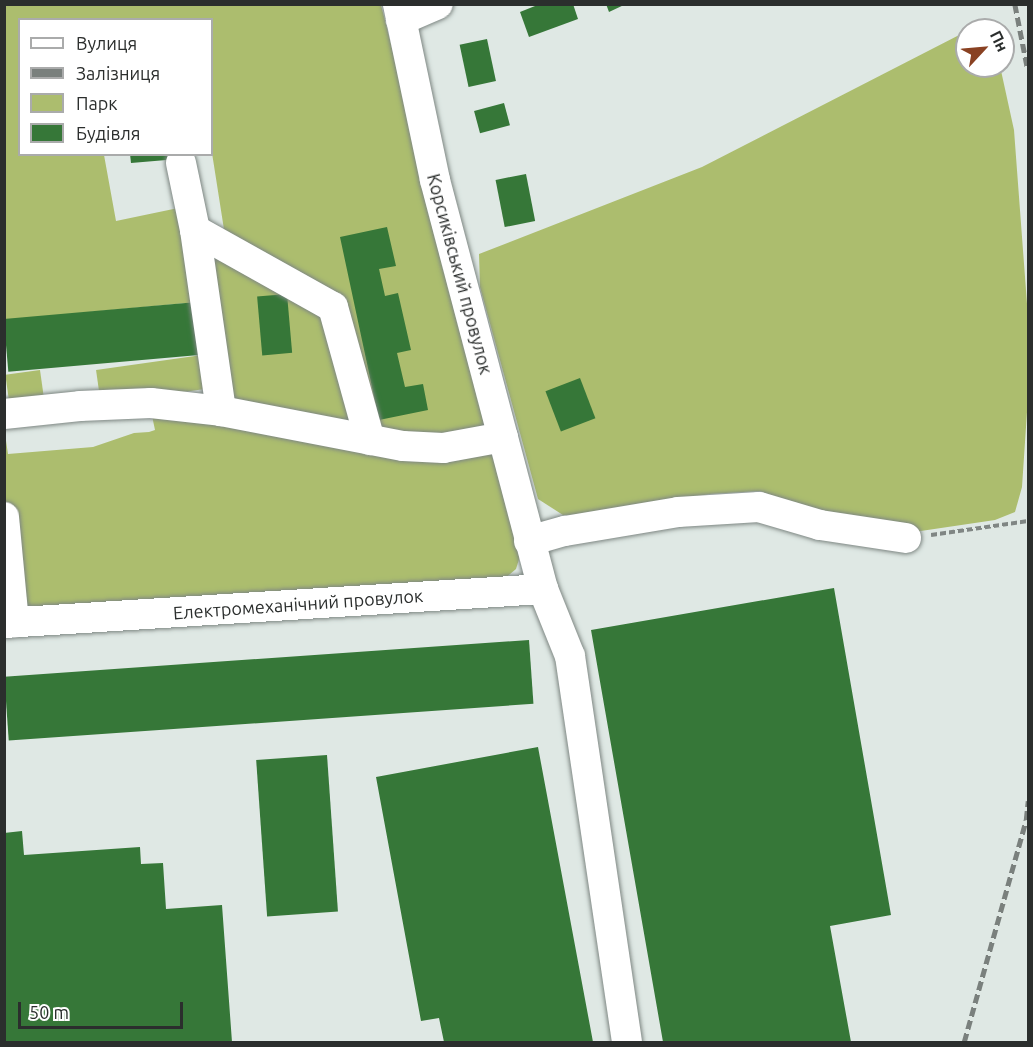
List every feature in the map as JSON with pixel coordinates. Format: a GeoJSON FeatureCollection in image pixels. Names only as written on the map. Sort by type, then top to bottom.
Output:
{"type":"FeatureCollection","features":[{"type":"Feature","properties":{"kind":"street"},"geometry":{"type":"LineString","coordinates":[[399,12],[438,4]]}},
{"type":"Feature","properties":{"kind":"street","name":"Корсиківський провулок"},"geometry":{"type":"LineString","coordinates":[[399,12],[435,180],[529,542]]}},
{"type":"Feature","properties":{"kind":"street"},"geometry":{"type":"LineString","coordinates":[[181,163],[195,230],[221,411]]}},
{"type":"Feature","properties":{"kind":"street"},"geometry":{"type":"LineString","coordinates":[[195,230],[333,307],[370,440]]}},
{"type":"Feature","properties":{"kind":"street"},"geometry":{"type":"LineString","coordinates":[[4,414],[150,403],[221,411],[403,446],[443,448],[503,437]]}},
{"type":"Feature","properties":{"kind":"street"},"geometry":{"type":"LineString","coordinates":[[627,1042],[570,656],[543,589],[529,542],[566,531],[678,512],[759,507],[820,525],[906,538]]}},
{"type":"Feature","properties":{"kind":"street"},"geometry":{"type":"LineString","coordinates":[[4,517],[9,623]]}},
{"type":"Feature","properties":{"kind":"street","name":"Електромеханічний провулок"},"geometry":{"type":"LineString","coordinates":[[9,623],[543,589]]}},
{"type":"Feature","properties":{"kind":"path"},"geometry":{"type":"LineString","coordinates":[[906,538],[1029,521]]}},
{"type":"Feature","properties":{"kind":"green space"},"geometry":{"type":"Polygon","coordinates":[[[4,5],[381,5],[521,553],[516,569],[504,579],[5,613],[5,434],[8,454],[93,447],[134,433],[155,430],[150,406],[230,419],[204,261],[228,255],[212,156],[213,18],[18,18],[18,156],[104,156],[116,221],[183,207],[197,302],[5,320],[4,5]]]}},
{"type":"Feature","properties":{"kind":"green space"},"geometry":{"type":"Polygon","coordinates":[[[955,37],[955,78],[1003,78],[1014,130],[1028,317],[1028,397],[1022,487],[1015,512],[995,520],[914,532],[813,510],[760,491],[709,494],[611,514],[563,515],[538,499],[480,287],[479,254],[702,167],[955,37]]]}},
{"type":"Feature","properties":{"kind":"green space"},"geometry":{"type":"Polygon","coordinates":[[[202,355],[207,389],[101,404],[96,370],[202,355]]]}},
{"type":"Feature","properties":{"kind":"green space"},"geometry":{"type":"Polygon","coordinates":[[[40,370],[45,406],[10,411],[5,375],[40,370]]]}},
{"type":"Feature","properties":{"kind":"building"},"geometry":{"type":"Polygon","coordinates":[[[540,4],[573,4],[578,19],[529,37],[520,12],[540,4]]]}},
{"type":"Feature","properties":{"kind":"building"},"geometry":{"type":"Polygon","coordinates":[[[606,4],[626,4],[609,12],[606,4]]]}},
{"type":"Feature","properties":{"kind":"building"},"geometry":{"type":"Polygon","coordinates":[[[487,39],[496,81],[469,87],[460,45],[487,39]]]}},
{"type":"Feature","properties":{"kind":"building"},"geometry":{"type":"Polygon","coordinates":[[[504,103],[510,125],[480,133],[474,111],[504,103]]]}},
{"type":"Feature","properties":{"kind":"building"},"geometry":{"type":"Polygon","coordinates":[[[130,156],[190,156],[190,158],[131,163],[130,156]]]}},
{"type":"Feature","properties":{"kind":"building"},"geometry":{"type":"Polygon","coordinates":[[[526,174],[535,221],[505,227],[496,180],[526,174]]]}},
{"type":"Feature","properties":{"kind":"building"},"geometry":{"type":"Polygon","coordinates":[[[387,227],[396,266],[379,269],[385,296],[398,293],[411,350],[397,353],[405,387],[423,384],[428,410],[379,420],[340,237],[387,227]]]}},
{"type":"Feature","properties":{"kind":"building"},"geometry":{"type":"Polygon","coordinates":[[[287,294],[292,353],[262,355],[257,297],[287,294]]]}},
{"type":"Feature","properties":{"kind":"building"},"geometry":{"type":"Polygon","coordinates":[[[197,302],[202,355],[8,372],[4,319],[197,302]]]}},
{"type":"Feature","properties":{"kind":"building"},"geometry":{"type":"Polygon","coordinates":[[[580,378],[595,418],[561,431],[545,391],[580,378]]]}},
{"type":"Feature","properties":{"kind":"building"},"geometry":{"type":"Polygon","coordinates":[[[834,588],[891,915],[830,926],[851,1042],[663,1042],[591,630],[834,588]]]}},
{"type":"Feature","properties":{"kind":"building"},"geometry":{"type":"Polygon","coordinates":[[[529,640],[533,704],[9,741],[4,677],[529,640]]]}},
{"type":"Feature","properties":{"kind":"building"},"geometry":{"type":"Polygon","coordinates":[[[538,747],[593,1042],[444,1042],[439,1018],[421,1021],[376,777],[538,747]]]}},
{"type":"Feature","properties":{"kind":"building"},"geometry":{"type":"Polygon","coordinates":[[[327,755],[338,912],[267,917],[256,760],[327,755]]]}},
{"type":"Feature","properties":{"kind":"building"},"geometry":{"type":"Polygon","coordinates":[[[22,831],[24,855],[140,847],[141,864],[163,863],[166,909],[222,905],[232,1042],[4,1042],[4,833],[22,831]]]}},
{"type":"Feature","properties":{"kind":"railway"},"geometry":{"type":"LineString","coordinates":[[1015,4],[1028,70]]}},
{"type":"Feature","properties":{"kind":"railway"},"geometry":{"type":"LineString","coordinates":[[964,1042],[1026,820],[1028,801]]}}]}
